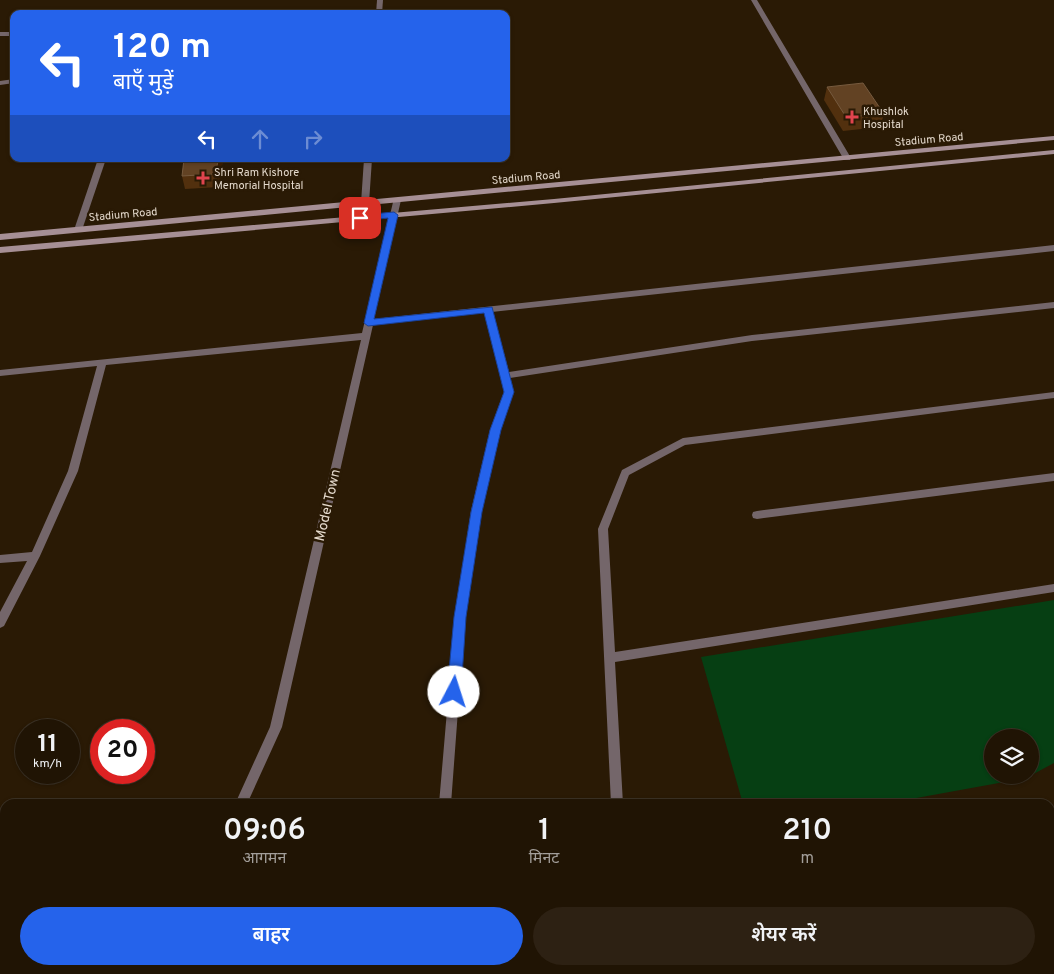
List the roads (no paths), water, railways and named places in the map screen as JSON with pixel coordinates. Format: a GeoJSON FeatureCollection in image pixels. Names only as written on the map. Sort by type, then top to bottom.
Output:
{"type":"FeatureCollection","features":[{"type":"Feature","properties":{"kind":"main road","name":"Stadium Road"},"geometry":{"type":"LineString","coordinates":[[0,237],[1054,138]]}},
{"type":"Feature","properties":{"kind":"main road","name":"Stadium Road"},"geometry":{"type":"LineString","coordinates":[[0,250],[394,215],[1054,152]]}},
{"type":"Feature","properties":{"kind":"street"},"geometry":{"type":"LineString","coordinates":[[754,0],[847,158]]}},
{"type":"Feature","properties":{"kind":"street"},"geometry":{"type":"LineString","coordinates":[[78,230],[101,162]]}},
{"type":"Feature","properties":{"kind":"street"},"geometry":{"type":"LineString","coordinates":[[360,218],[365,203],[368,162]]}},
{"type":"Feature","properties":{"kind":"street","name":"Model Town"},"geometry":{"type":"LineString","coordinates":[[243,799],[276,727],[397,200]]}},
{"type":"Feature","properties":{"kind":"street"},"geometry":{"type":"LineString","coordinates":[[368,323],[1054,248]]}},
{"type":"Feature","properties":{"kind":"street"},"geometry":{"type":"LineString","coordinates":[[505,376],[752,338],[1054,305]]}},
{"type":"Feature","properties":{"kind":"street"},"geometry":{"type":"LineString","coordinates":[[445,799],[460,617],[476,512],[495,430],[509,392],[488,310]]}},
{"type":"Feature","properties":{"kind":"street"},"geometry":{"type":"LineString","coordinates":[[0,373],[366,336]]}},
{"type":"Feature","properties":{"kind":"street"},"geometry":{"type":"LineString","coordinates":[[0,623],[35,556],[73,471],[102,363]]}},
{"type":"Feature","properties":{"kind":"street"},"geometry":{"type":"LineString","coordinates":[[617,799],[603,529],[625,473],[683,442],[1054,395]]}},
{"type":"Feature","properties":{"kind":"street"},"geometry":{"type":"LineString","coordinates":[[757,515],[1054,476]]}},
{"type":"Feature","properties":{"kind":"street"},"geometry":{"type":"LineString","coordinates":[[0,559],[35,556]]}},
{"type":"Feature","properties":{"kind":"street"},"geometry":{"type":"LineString","coordinates":[[610,658],[1054,588]]}},
{"type":"Feature","properties":{"kind":"place","name":"Khushlok Hospital"},"geometry":{"type":"Point","coordinates":[852,117]}},
{"type":"Feature","properties":{"kind":"place","name":"Shri Ram Kishore Memorial Hospital"},"geometry":{"type":"Point","coordinates":[203,178]}}]}
